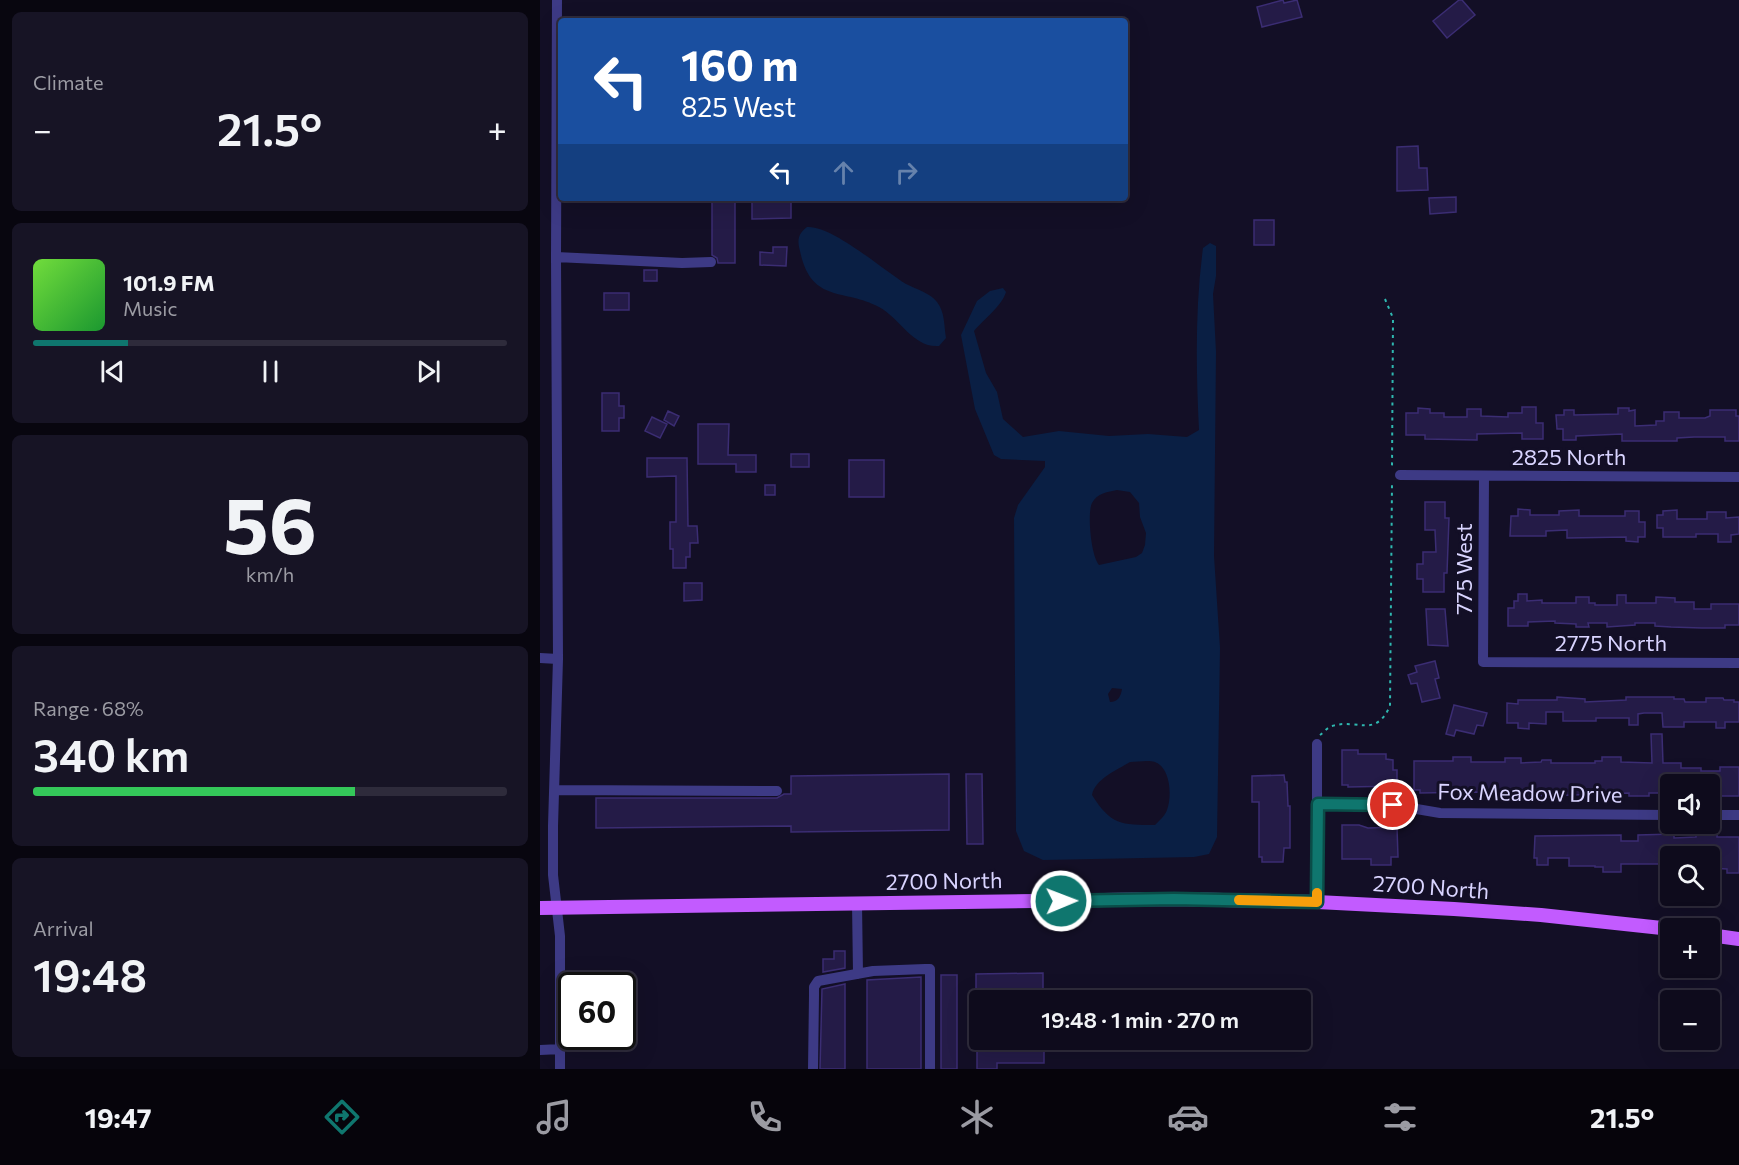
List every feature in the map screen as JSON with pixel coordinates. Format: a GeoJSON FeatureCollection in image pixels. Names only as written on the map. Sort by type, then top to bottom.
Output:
{"type":"FeatureCollection","features":[{"type":"Feature","properties":{"kind":"main road","name":"2700 North"},"geometry":{"type":"LineString","coordinates":[[540,908],[1174,899],[1317,902],[1465,909],[1660,928]]}},
{"type":"Feature","properties":{"kind":"main road"},"geometry":{"type":"LineString","coordinates":[[1720,936],[1739,939]]}},
{"type":"Feature","properties":{"kind":"street"},"geometry":{"type":"LineString","coordinates":[[557,0],[558,659],[553,875],[560,942],[560,972]]}},
{"type":"Feature","properties":{"kind":"street"},"geometry":{"type":"LineString","coordinates":[[556,257],[682,263],[711,262]]}},
{"type":"Feature","properties":{"kind":"street","name":"2825 North"},"geometry":{"type":"LineString","coordinates":[[1400,475],[1739,477]]}},
{"type":"Feature","properties":{"kind":"street","name":"775 West"},"geometry":{"type":"LineString","coordinates":[[1483,662],[1484,476]]}},
{"type":"Feature","properties":{"kind":"street"},"geometry":{"type":"LineString","coordinates":[[540,658],[558,659]]}},
{"type":"Feature","properties":{"kind":"street","name":"2775 North"},"geometry":{"type":"LineString","coordinates":[[1483,662],[1739,663]]}},
{"type":"Feature","properties":{"kind":"street"},"geometry":{"type":"LineString","coordinates":[[1317,744],[1317,902]]}},
{"type":"Feature","properties":{"kind":"street"},"geometry":{"type":"LineString","coordinates":[[554,790],[777,791]]}},
{"type":"Feature","properties":{"kind":"street","name":"Fox Meadow Drive"},"geometry":{"type":"LineString","coordinates":[[1318,804],[1393,805],[1440,813],[1660,815]]}},
{"type":"Feature","properties":{"kind":"street"},"geometry":{"type":"LineString","coordinates":[[1720,815],[1739,815]]}},
{"type":"Feature","properties":{"kind":"street"},"geometry":{"type":"LineString","coordinates":[[857,903],[858,974]]}},
{"type":"Feature","properties":{"kind":"street"},"geometry":{"type":"LineString","coordinates":[[813,1069],[813,995],[816,984],[824,980],[873,971],[930,969],[930,1069]]}},
{"type":"Feature","properties":{"kind":"street"},"geometry":{"type":"LineString","coordinates":[[540,1050],[558,1049]]}},
{"type":"Feature","properties":{"kind":"street"},"geometry":{"type":"LineString","coordinates":[[560,1069],[561,1050]]}},
{"type":"Feature","properties":{"kind":"path"},"geometry":{"type":"LineString","coordinates":[[1317,744],[1320,735],[1331,726],[1376,724],[1385,717],[1390,706],[1393,318],[1384,299]]}},
{"type":"Feature","properties":{"kind":"water"},"geometry":{"type":"Polygon","coordinates":[[[807,227],[817,228],[843,240],[906,284],[934,299],[942,310],[946,338],[939,346],[922,342],[914,338],[879,307],[821,287],[805,268],[799,247],[800,235],[807,227]]]}},
{"type":"Feature","properties":{"kind":"water"},"geometry":{"type":"Polygon","coordinates":[[[1210,243],[1216,246],[1216,276],[1213,294],[1216,352],[1214,556],[1220,648],[1217,837],[1209,854],[1194,857],[1043,860],[1024,851],[1016,831],[1014,518],[1018,505],[1045,467],[1045,461],[1001,459],[994,455],[975,409],[961,335],[977,301],[990,291],[1003,288],[1006,292],[1001,302],[974,331],[986,373],[997,392],[1003,419],[1023,437],[1059,431],[1109,436],[1148,434],[1187,437],[1199,430],[1197,339],[1203,248],[1210,243]],[[1117,490],[1103,493],[1092,503],[1090,525],[1092,544],[1099,565],[1136,557],[1142,553],[1145,545],[1146,533],[1140,517],[1139,503],[1130,492],[1117,490]],[[1112,688],[1108,694],[1110,702],[1115,701],[1122,689],[1112,688]],[[1146,761],[1130,762],[1113,772],[1094,789],[1092,795],[1099,805],[1111,818],[1118,821],[1133,825],[1155,825],[1165,814],[1169,804],[1169,783],[1164,770],[1155,762],[1146,761]]]}},
{"type":"Feature","properties":{"kind":"building"},"geometry":{"type":"Polygon","coordinates":[[[1283,0],[1284,3],[1297,0],[1302,17],[1262,27],[1257,7],[1283,0]]]}},
{"type":"Feature","properties":{"kind":"building"},"geometry":{"type":"Polygon","coordinates":[[[1462,0],[1475,15],[1447,38],[1433,21],[1462,0]]]}},
{"type":"Feature","properties":{"kind":"building"},"geometry":{"type":"Polygon","coordinates":[[[1418,146],[1419,168],[1427,168],[1428,190],[1397,191],[1397,147],[1418,146]]]}},
{"type":"Feature","properties":{"kind":"building"},"geometry":{"type":"Polygon","coordinates":[[[1456,197],[1456,212],[1430,214],[1429,198],[1456,197]]]}},
{"type":"Feature","properties":{"kind":"building"},"geometry":{"type":"Polygon","coordinates":[[[712,201],[735,201],[735,263],[718,263],[717,258],[712,255],[712,201]]]}},
{"type":"Feature","properties":{"kind":"building"},"geometry":{"type":"Polygon","coordinates":[[[752,201],[791,201],[791,218],[752,219],[752,201]]]}},
{"type":"Feature","properties":{"kind":"building"},"geometry":{"type":"Polygon","coordinates":[[[1254,220],[1274,220],[1274,245],[1254,245],[1254,220]]]}},
{"type":"Feature","properties":{"kind":"building"},"geometry":{"type":"Polygon","coordinates":[[[773,247],[787,247],[786,266],[760,265],[760,252],[773,253],[773,247]]]}},
{"type":"Feature","properties":{"kind":"building"},"geometry":{"type":"Polygon","coordinates":[[[644,270],[657,270],[657,281],[644,281],[644,270]]]}},
{"type":"Feature","properties":{"kind":"building"},"geometry":{"type":"Polygon","coordinates":[[[604,293],[629,293],[629,310],[604,310],[604,293]]]}},
{"type":"Feature","properties":{"kind":"building"},"geometry":{"type":"Polygon","coordinates":[[[602,393],[619,393],[619,406],[624,406],[624,418],[619,418],[619,431],[602,431],[602,393]]]}},
{"type":"Feature","properties":{"kind":"building"},"geometry":{"type":"Polygon","coordinates":[[[1522,407],[1536,407],[1536,423],[1543,423],[1543,439],[1522,439],[1522,433],[1477,434],[1477,440],[1425,439],[1425,435],[1406,435],[1406,413],[1418,413],[1418,408],[1430,409],[1430,413],[1444,413],[1444,417],[1467,417],[1467,409],[1481,409],[1481,416],[1508,417],[1508,413],[1522,413],[1522,407]]]}},
{"type":"Feature","properties":{"kind":"building"},"geometry":{"type":"Polygon","coordinates":[[[1618,408],[1635,410],[1635,426],[1656,425],[1656,421],[1664,421],[1664,412],[1679,412],[1679,418],[1705,418],[1710,416],[1710,410],[1736,410],[1736,416],[1739,416],[1739,441],[1725,441],[1725,437],[1694,437],[1677,438],[1677,441],[1622,441],[1622,434],[1576,436],[1576,440],[1563,440],[1563,429],[1557,429],[1556,415],[1564,415],[1564,410],[1574,410],[1574,415],[1618,414],[1618,408]]]}},
{"type":"Feature","properties":{"kind":"building"},"geometry":{"type":"Polygon","coordinates":[[[668,411],[679,416],[674,426],[664,420],[668,411]]]}},
{"type":"Feature","properties":{"kind":"building"},"geometry":{"type":"Polygon","coordinates":[[[652,417],[667,424],[660,438],[645,431],[652,417]]]}},
{"type":"Feature","properties":{"kind":"building"},"geometry":{"type":"Polygon","coordinates":[[[698,424],[729,424],[728,455],[756,455],[756,472],[736,472],[736,464],[698,464],[698,424]]]}},
{"type":"Feature","properties":{"kind":"building"},"geometry":{"type":"Polygon","coordinates":[[[791,454],[809,454],[809,467],[791,467],[791,454]]]}},
{"type":"Feature","properties":{"kind":"building"},"geometry":{"type":"Polygon","coordinates":[[[647,458],[687,458],[688,526],[697,526],[698,543],[690,543],[690,557],[686,557],[686,568],[673,568],[673,549],[670,549],[670,522],[676,522],[676,476],[647,477],[647,458]]]}},
{"type":"Feature","properties":{"kind":"building"},"geometry":{"type":"Polygon","coordinates":[[[849,460],[884,460],[884,497],[849,497],[849,460]]]}},
{"type":"Feature","properties":{"kind":"building"},"geometry":{"type":"Polygon","coordinates":[[[765,485],[775,485],[775,495],[765,495],[765,485]]]}},
{"type":"Feature","properties":{"kind":"building"},"geometry":{"type":"Polygon","coordinates":[[[1425,502],[1445,502],[1445,518],[1449,518],[1444,592],[1423,592],[1423,579],[1417,579],[1417,564],[1423,564],[1423,552],[1436,552],[1435,530],[1425,530],[1425,502]]]}},
{"type":"Feature","properties":{"kind":"building"},"geometry":{"type":"Polygon","coordinates":[[[1518,509],[1530,510],[1530,515],[1559,515],[1559,511],[1579,510],[1579,516],[1625,516],[1625,511],[1639,511],[1639,522],[1645,522],[1645,537],[1638,537],[1638,542],[1626,541],[1626,537],[1567,538],[1567,530],[1546,531],[1546,536],[1510,536],[1511,516],[1518,516],[1518,509]]]}},
{"type":"Feature","properties":{"kind":"building"},"geometry":{"type":"Polygon","coordinates":[[[1677,510],[1677,519],[1707,519],[1707,512],[1726,512],[1726,518],[1739,517],[1739,534],[1731,535],[1731,542],[1718,542],[1718,534],[1663,537],[1663,528],[1657,528],[1657,515],[1663,515],[1663,511],[1677,510]]]}},
{"type":"Feature","properties":{"kind":"building"},"geometry":{"type":"Polygon","coordinates":[[[684,583],[702,583],[702,600],[684,601],[684,583]]]}},
{"type":"Feature","properties":{"kind":"building"},"geometry":{"type":"Polygon","coordinates":[[[1518,594],[1527,594],[1527,601],[1542,600],[1542,603],[1576,603],[1576,597],[1589,597],[1589,603],[1595,603],[1595,605],[1617,605],[1617,595],[1626,595],[1626,603],[1656,603],[1656,597],[1675,598],[1675,602],[1694,602],[1694,609],[1711,609],[1711,604],[1739,604],[1739,625],[1725,625],[1725,628],[1702,628],[1635,623],[1635,625],[1607,627],[1607,623],[1588,623],[1589,627],[1576,627],[1576,624],[1555,623],[1555,621],[1528,622],[1528,626],[1508,626],[1508,608],[1514,608],[1514,601],[1518,601],[1518,594]]]}},
{"type":"Feature","properties":{"kind":"building"},"geometry":{"type":"Polygon","coordinates":[[[1426,609],[1445,609],[1448,646],[1428,645],[1426,609]]]}},
{"type":"Feature","properties":{"kind":"building"},"geometry":{"type":"Polygon","coordinates":[[[1435,661],[1439,678],[1435,679],[1440,698],[1422,702],[1417,683],[1411,684],[1408,675],[1417,672],[1415,666],[1435,661]]]}},
{"type":"Feature","properties":{"kind":"building"},"geometry":{"type":"Polygon","coordinates":[[[1557,697],[1585,699],[1585,702],[1626,700],[1626,697],[1674,697],[1674,699],[1684,699],[1685,702],[1706,702],[1706,698],[1723,698],[1739,702],[1739,722],[1725,722],[1725,728],[1716,728],[1716,722],[1684,722],[1684,727],[1663,727],[1662,713],[1638,714],[1638,725],[1629,725],[1629,718],[1563,721],[1563,712],[1546,712],[1546,724],[1529,723],[1529,729],[1518,728],[1518,723],[1507,723],[1507,703],[1518,704],[1518,700],[1557,700],[1557,697]]]}},
{"type":"Feature","properties":{"kind":"building"},"geometry":{"type":"Polygon","coordinates":[[[1454,705],[1487,713],[1483,726],[1477,725],[1474,734],[1456,730],[1454,736],[1446,734],[1454,705]]]}},
{"type":"Feature","properties":{"kind":"building"},"geometry":{"type":"Polygon","coordinates":[[[1651,734],[1662,734],[1663,763],[1681,763],[1681,768],[1701,768],[1701,771],[1720,771],[1720,767],[1739,767],[1739,796],[1720,796],[1720,774],[1660,774],[1660,793],[1649,793],[1649,796],[1629,796],[1629,793],[1544,796],[1475,792],[1420,793],[1420,790],[1414,790],[1414,761],[1453,761],[1453,757],[1471,757],[1471,762],[1505,762],[1505,758],[1521,758],[1521,763],[1551,760],[1551,763],[1595,763],[1595,761],[1602,761],[1602,757],[1621,757],[1621,762],[1652,763],[1651,734]]]}},
{"type":"Feature","properties":{"kind":"building"},"geometry":{"type":"Polygon","coordinates":[[[1342,750],[1358,750],[1358,754],[1386,754],[1386,759],[1393,760],[1393,770],[1397,770],[1397,786],[1348,787],[1348,785],[1342,785],[1342,750]]]}},
{"type":"Feature","properties":{"kind":"building"},"geometry":{"type":"Polygon","coordinates":[[[949,774],[949,830],[791,832],[791,826],[596,828],[596,798],[777,798],[784,794],[791,794],[791,776],[949,774]]]}},
{"type":"Feature","properties":{"kind":"building"},"geometry":{"type":"Polygon","coordinates":[[[966,774],[982,774],[983,844],[967,844],[966,774]]]}},
{"type":"Feature","properties":{"kind":"building"},"geometry":{"type":"Polygon","coordinates":[[[1284,775],[1285,782],[1287,782],[1288,806],[1290,806],[1290,848],[1284,848],[1283,862],[1262,862],[1262,857],[1259,857],[1259,802],[1252,802],[1252,776],[1284,775]]]}},
{"type":"Feature","properties":{"kind":"building"},"geometry":{"type":"Polygon","coordinates":[[[1342,825],[1359,825],[1368,828],[1397,827],[1398,857],[1391,857],[1391,865],[1371,865],[1371,859],[1342,859],[1342,825]]]}},
{"type":"Feature","properties":{"kind":"building"},"geometry":{"type":"Polygon","coordinates":[[[1674,834],[1674,838],[1696,837],[1696,834],[1717,834],[1717,837],[1739,837],[1739,873],[1727,873],[1727,869],[1720,869],[1720,846],[1660,846],[1660,864],[1621,864],[1621,872],[1603,872],[1603,867],[1595,866],[1569,866],[1569,858],[1548,858],[1548,865],[1537,865],[1537,858],[1534,858],[1535,836],[1621,835],[1621,841],[1638,841],[1638,835],[1674,834]]]}},
{"type":"Feature","properties":{"kind":"building"},"geometry":{"type":"Polygon","coordinates":[[[834,951],[845,951],[845,968],[823,972],[823,959],[834,959],[834,951]]]}},
{"type":"Feature","properties":{"kind":"building"},"geometry":{"type":"Polygon","coordinates":[[[1043,973],[1043,990],[976,990],[976,974],[1043,973]]]}},
{"type":"Feature","properties":{"kind":"building"},"geometry":{"type":"Polygon","coordinates":[[[941,975],[957,975],[957,1069],[941,1069],[941,975]]]}},
{"type":"Feature","properties":{"kind":"building"},"geometry":{"type":"Polygon","coordinates":[[[921,977],[921,1069],[867,1069],[867,980],[921,977]]]}},
{"type":"Feature","properties":{"kind":"building"},"geometry":{"type":"Polygon","coordinates":[[[845,984],[845,1069],[820,1069],[822,989],[845,984]]]}},
{"type":"Feature","properties":{"kind":"building"},"geometry":{"type":"Polygon","coordinates":[[[977,1050],[1044,1050],[1044,1063],[997,1063],[997,1069],[977,1069],[977,1050]]]}},
{"type":"Feature","properties":{"kind":"slow traffic"},"geometry":{"type":"LineString","coordinates":[[1239,900],[1317,902],[1317,893]]}},
{"type":"Feature","properties":{"kind":"route"},"geometry":{"type":"LineString","coordinates":[[1061,901],[1174,899],[1317,902],[1318,804],[1393,805]]}}]}
